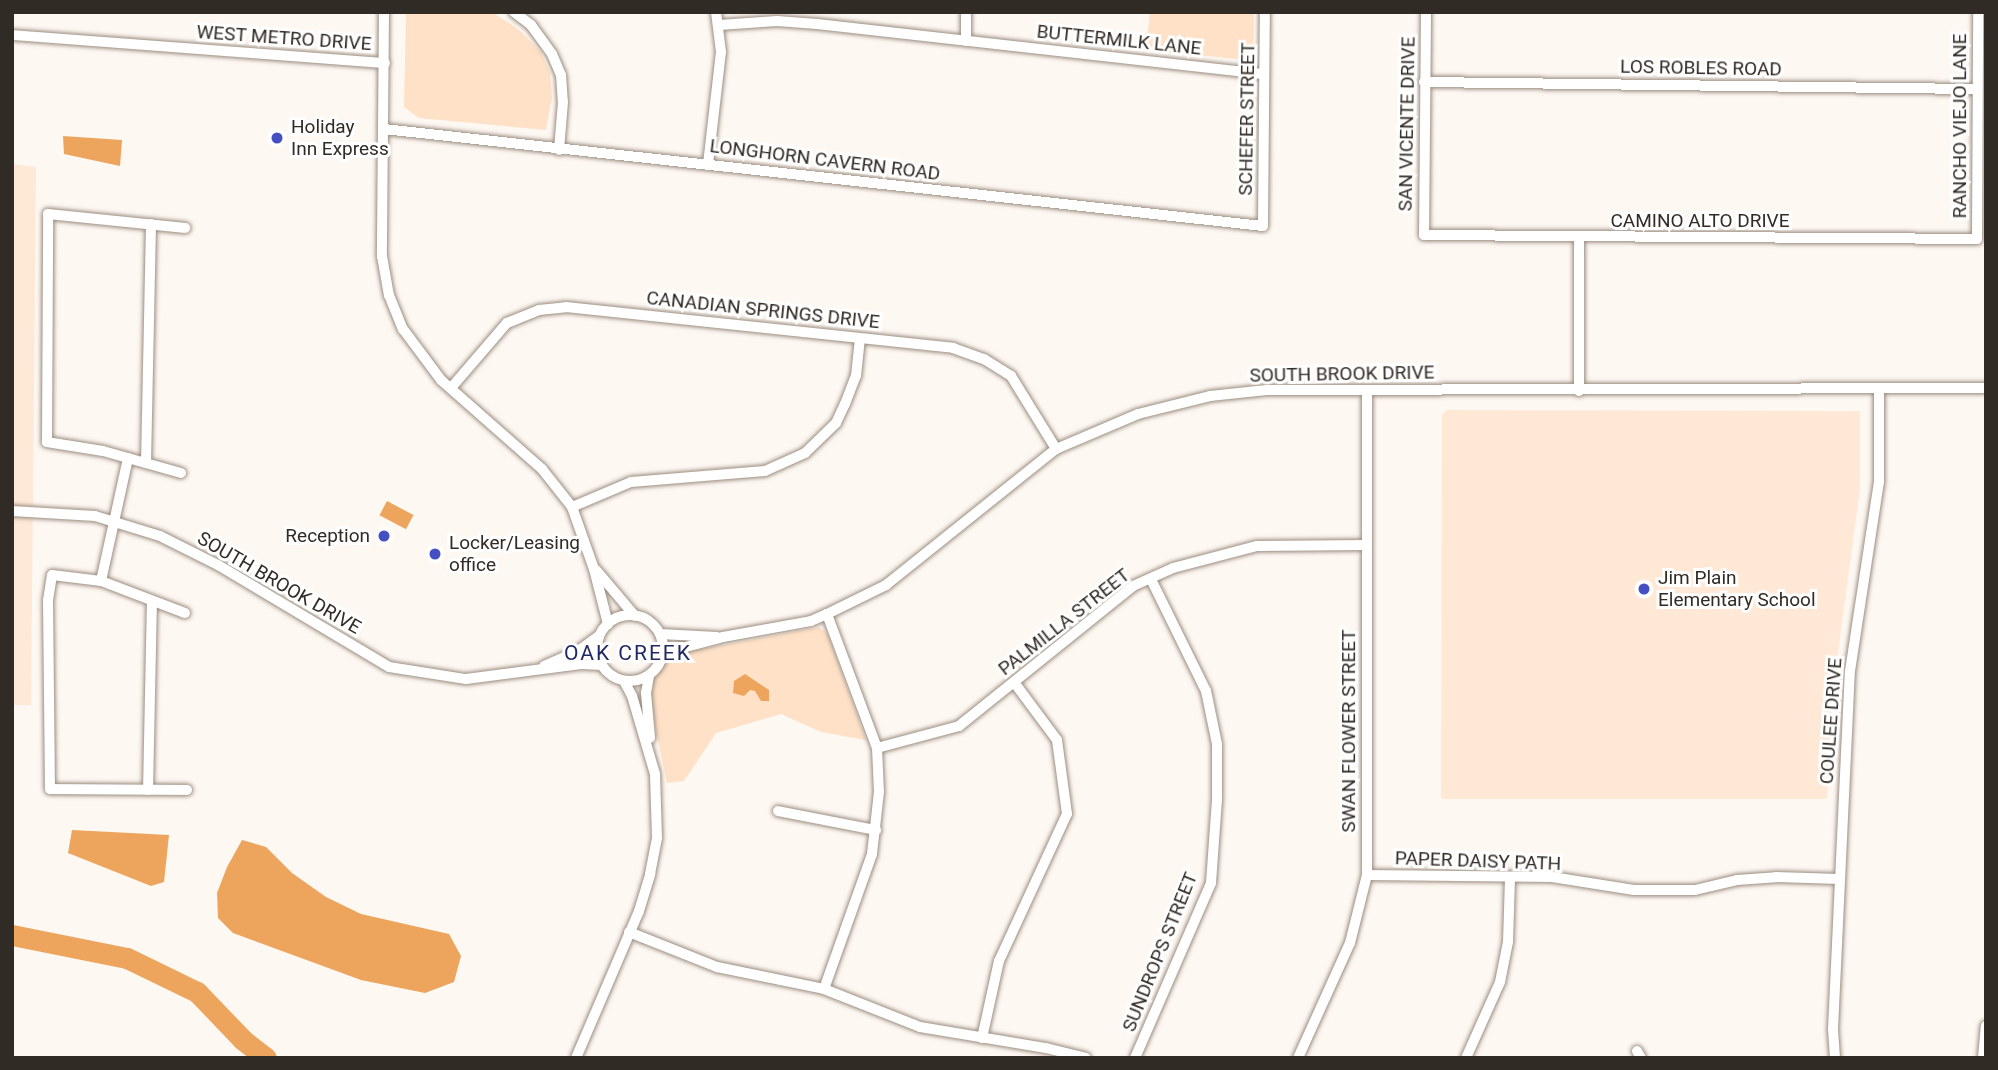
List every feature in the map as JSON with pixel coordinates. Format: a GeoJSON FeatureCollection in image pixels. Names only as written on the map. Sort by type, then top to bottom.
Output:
{"type":"FeatureCollection","features":[{"type":"Feature","properties":{"kind":"street"},"geometry":{"type":"LineString","coordinates":[[384,12],[382,256],[389,295],[402,329],[440,380],[542,469],[572,507],[594,569],[608,624]]}},
{"type":"Feature","properties":{"kind":"street"},"geometry":{"type":"LineString","coordinates":[[514,12],[531,25],[552,54],[561,75],[563,102],[559,150]]}},
{"type":"Feature","properties":{"kind":"street"},"geometry":{"type":"LineString","coordinates":[[708,164],[721,52],[716,12]]}},
{"type":"Feature","properties":{"kind":"street"},"geometry":{"type":"LineString","coordinates":[[817,24],[818,12]]}},
{"type":"Feature","properties":{"kind":"street"},"geometry":{"type":"LineString","coordinates":[[966,12],[966,41]]}},
{"type":"Feature","properties":{"kind":"street","name":"SCHEFER STREET"},"geometry":{"type":"LineString","coordinates":[[1263,226],[1265,12]]}},
{"type":"Feature","properties":{"kind":"street","name":"SAN VICENTE DRIVE"},"geometry":{"type":"LineString","coordinates":[[1424,235],[1426,12]]}},
{"type":"Feature","properties":{"kind":"street","name":"RANCHO VIEJO LANE"},"geometry":{"type":"LineString","coordinates":[[1977,239],[1978,12]]}},
{"type":"Feature","properties":{"kind":"street","name":"BUTTERMILK LANE"},"geometry":{"type":"LineString","coordinates":[[719,25],[777,21],[817,24],[1264,74]]}},
{"type":"Feature","properties":{"kind":"street","name":"WEST METRO DRIVE"},"geometry":{"type":"LineString","coordinates":[[12,36],[384,63]]}},
{"type":"Feature","properties":{"kind":"street","name":"LOS ROBLES ROAD"},"geometry":{"type":"LineString","coordinates":[[1424,82],[1977,89]]}},
{"type":"Feature","properties":{"kind":"street","name":"LONGHORN CAVERN ROAD"},"geometry":{"type":"LineString","coordinates":[[384,129],[1263,226]]}},
{"type":"Feature","properties":{"kind":"street"},"geometry":{"type":"LineString","coordinates":[[181,472],[47,442],[48,214],[185,228]]}},
{"type":"Feature","properties":{"kind":"street"},"geometry":{"type":"LineString","coordinates":[[146,463],[151,224]]}},
{"type":"Feature","properties":{"kind":"street","name":"CAMINO ALTO DRIVE"},"geometry":{"type":"LineString","coordinates":[[1424,235],[1579,239],[1977,239]]}},
{"type":"Feature","properties":{"kind":"street"},"geometry":{"type":"LineString","coordinates":[[1578,391],[1579,239]]}},
{"type":"Feature","properties":{"kind":"street","name":"CANADIAN SPRINGS DRIVE"},"geometry":{"type":"LineString","coordinates":[[451,388],[507,323],[539,310],[566,307],[953,348],[984,359],[1011,376],[1056,449]]}},
{"type":"Feature","properties":{"kind":"street"},"geometry":{"type":"LineString","coordinates":[[572,507],[631,482],[765,471],[804,453],[836,423],[856,376],[860,338]]}},
{"type":"Feature","properties":{"kind":"street","name":"SOUTH BROOK DRIVE"},"geometry":{"type":"LineString","coordinates":[[663,653],[723,637],[811,621],[827,614],[886,585],[1056,449],[1138,414],[1210,396],[1266,390],[1986,388]]}},
{"type":"Feature","properties":{"kind":"street","name":"COULEE DRIVE"},"geometry":{"type":"LineString","coordinates":[[1835,1058],[1833,1029],[1850,671],[1878,482],[1879,389]]}},
{"type":"Feature","properties":{"kind":"street","name":"SWAN FLOWER STREET"},"geometry":{"type":"LineString","coordinates":[[1298,1058],[1350,943],[1367,876],[1367,390]]}},
{"type":"Feature","properties":{"kind":"street"},"geometry":{"type":"LineString","coordinates":[[101,581],[128,458]]}},
{"type":"Feature","properties":{"kind":"street","name":"SOUTH BROOK DRIVE"},"geometry":{"type":"LineString","coordinates":[[12,511],[95,516],[160,536],[218,565],[389,667],[466,679],[529,673],[581,664],[602,665]]}},
{"type":"Feature","properties":{"kind":"street","name":"PALMILLA STREET"},"geometry":{"type":"LineString","coordinates":[[877,748],[959,726],[1133,586],[1173,568],[1257,547],[1366,545]]}},
{"type":"Feature","properties":{"kind":"street"},"geometry":{"type":"LineString","coordinates":[[594,569],[635,616]]}},
{"type":"Feature","properties":{"kind":"street"},"geometry":{"type":"LineString","coordinates":[[186,613],[101,581],[52,575],[48,600],[50,789],[187,790]]}},
{"type":"Feature","properties":{"kind":"street","name":"SUNDROPS STREET"},"geometry":{"type":"LineString","coordinates":[[1135,1058],[1211,883],[1217,800],[1217,744],[1206,691],[1151,579]]}},
{"type":"Feature","properties":{"kind":"street"},"geometry":{"type":"LineString","coordinates":[[148,790],[152,601]]}},
{"type":"Feature","properties":{"kind":"street"},"geometry":{"type":"LineString","coordinates":[[824,989],[872,854],[879,792],[877,748],[827,614]]}},
{"type":"Feature","properties":{"kind":"street"},"geometry":{"type":"LineString","coordinates":[[576,1058],[629,932],[650,874],[656,838],[657,796],[646,693],[649,676],[663,653],[660,634],[645,619],[635,616],[616,618],[599,636],[597,646],[602,665],[611,675],[624,681],[649,676]]}},
{"type":"Feature","properties":{"kind":"street","name":"SOUTH BROOK DRIVE"},"geometry":{"type":"LineString","coordinates":[[660,634],[723,637]]}},
{"type":"Feature","properties":{"kind":"street","name":"SOUTH BROOK DRIVE"},"geometry":{"type":"LineString","coordinates":[[529,673],[578,651],[599,636]]}},
{"type":"Feature","properties":{"kind":"street"},"geometry":{"type":"LineString","coordinates":[[624,681],[651,754]]}},
{"type":"Feature","properties":{"kind":"street"},"geometry":{"type":"LineString","coordinates":[[982,1038],[999,961],[1067,814],[1057,740],[1014,681]]}},
{"type":"Feature","properties":{"kind":"street"},"geometry":{"type":"LineString","coordinates":[[778,811],[876,830]]}},
{"type":"Feature","properties":{"kind":"street","name":"PAPER DAISY PATH"},"geometry":{"type":"LineString","coordinates":[[1367,876],[1552,877],[1634,890],[1695,890],[1737,880],[1776,877],[1839,879]]}},
{"type":"Feature","properties":{"kind":"street"},"geometry":{"type":"LineString","coordinates":[[1466,1058],[1500,982],[1508,942],[1510,877]]}},
{"type":"Feature","properties":{"kind":"street"},"geometry":{"type":"LineString","coordinates":[[629,932],[716,967],[824,989],[920,1027],[1046,1048],[1086,1058]]}},
{"type":"Feature","properties":{"kind":"street"},"geometry":{"type":"LineString","coordinates":[[1983,1058],[1986,1026]]}},
{"type":"Feature","properties":{"kind":"shaded area"},"geometry":{"type":"Polygon","coordinates":[[[406,12],[492,12],[518,29],[541,52],[550,73],[552,97],[546,130],[419,118],[404,107],[406,12]]]}},
{"type":"Feature","properties":{"kind":"shaded area"},"geometry":{"type":"Polygon","coordinates":[[[1150,12],[1254,12],[1253,56],[1247,60],[1146,50],[1150,12]]]}},
{"type":"Feature","properties":{"kind":"shaded area"},"geometry":{"type":"Polygon","coordinates":[[[63,136],[122,140],[120,166],[64,154],[63,136]]]}},
{"type":"Feature","properties":{"kind":"shaded area"},"geometry":{"type":"Polygon","coordinates":[[[12,164],[36,167],[31,705],[12,705],[12,164]]]}},
{"type":"Feature","properties":{"kind":"shaded area","name":"Jim Plain Elementary School"},"geometry":{"type":"Polygon","coordinates":[[[1447,410],[1860,411],[1860,489],[1833,690],[1827,799],[1441,799],[1442,415],[1447,410]]]}},
{"type":"Feature","properties":{"kind":"shaded area"},"geometry":{"type":"Polygon","coordinates":[[[387,501],[413,515],[406,529],[379,515],[387,501]]]}},
{"type":"Feature","properties":{"kind":"shaded area"},"geometry":{"type":"Polygon","coordinates":[[[819,627],[826,632],[830,640],[866,740],[821,732],[781,714],[716,733],[684,781],[667,783],[649,699],[653,679],[666,663],[686,652],[819,627]]]}},
{"type":"Feature","properties":{"kind":"shaded area"},"geometry":{"type":"Polygon","coordinates":[[[745,674],[769,690],[769,701],[761,701],[755,691],[750,690],[744,696],[733,693],[734,681],[745,674]]]}},
{"type":"Feature","properties":{"kind":"shaded area"},"geometry":{"type":"Polygon","coordinates":[[[72,830],[169,835],[164,882],[151,886],[68,853],[72,830]]]}},
{"type":"Feature","properties":{"kind":"shaded area"},"geometry":{"type":"Polygon","coordinates":[[[242,840],[266,847],[292,873],[326,897],[361,914],[449,934],[461,956],[454,982],[425,993],[361,980],[233,933],[218,918],[217,893],[242,840]]]}},
{"type":"Feature","properties":{"kind":"waterway"},"geometry":{"type":"LineString","coordinates":[[12,935],[127,958],[197,992],[243,1040],[266,1058]]}},
{"type":"Feature","properties":{"kind":"place","name":"Holiday Inn Express"},"geometry":{"type":"Point","coordinates":[277,138]}},
{"type":"Feature","properties":{"kind":"place","name":"Reception"},"geometry":{"type":"Point","coordinates":[384,536]}},
{"type":"Feature","properties":{"kind":"place","name":"Locker/Leasing office"},"geometry":{"type":"Point","coordinates":[435,554]}},
{"type":"Feature","properties":{"kind":"place","name":"Jim Plain Elementary School"},"geometry":{"type":"Point","coordinates":[1644,589]}},
{"type":"Feature","properties":{"kind":"district","name":"OAK CREEK"},"geometry":{"type":"Point","coordinates":[628,653]}}]}
